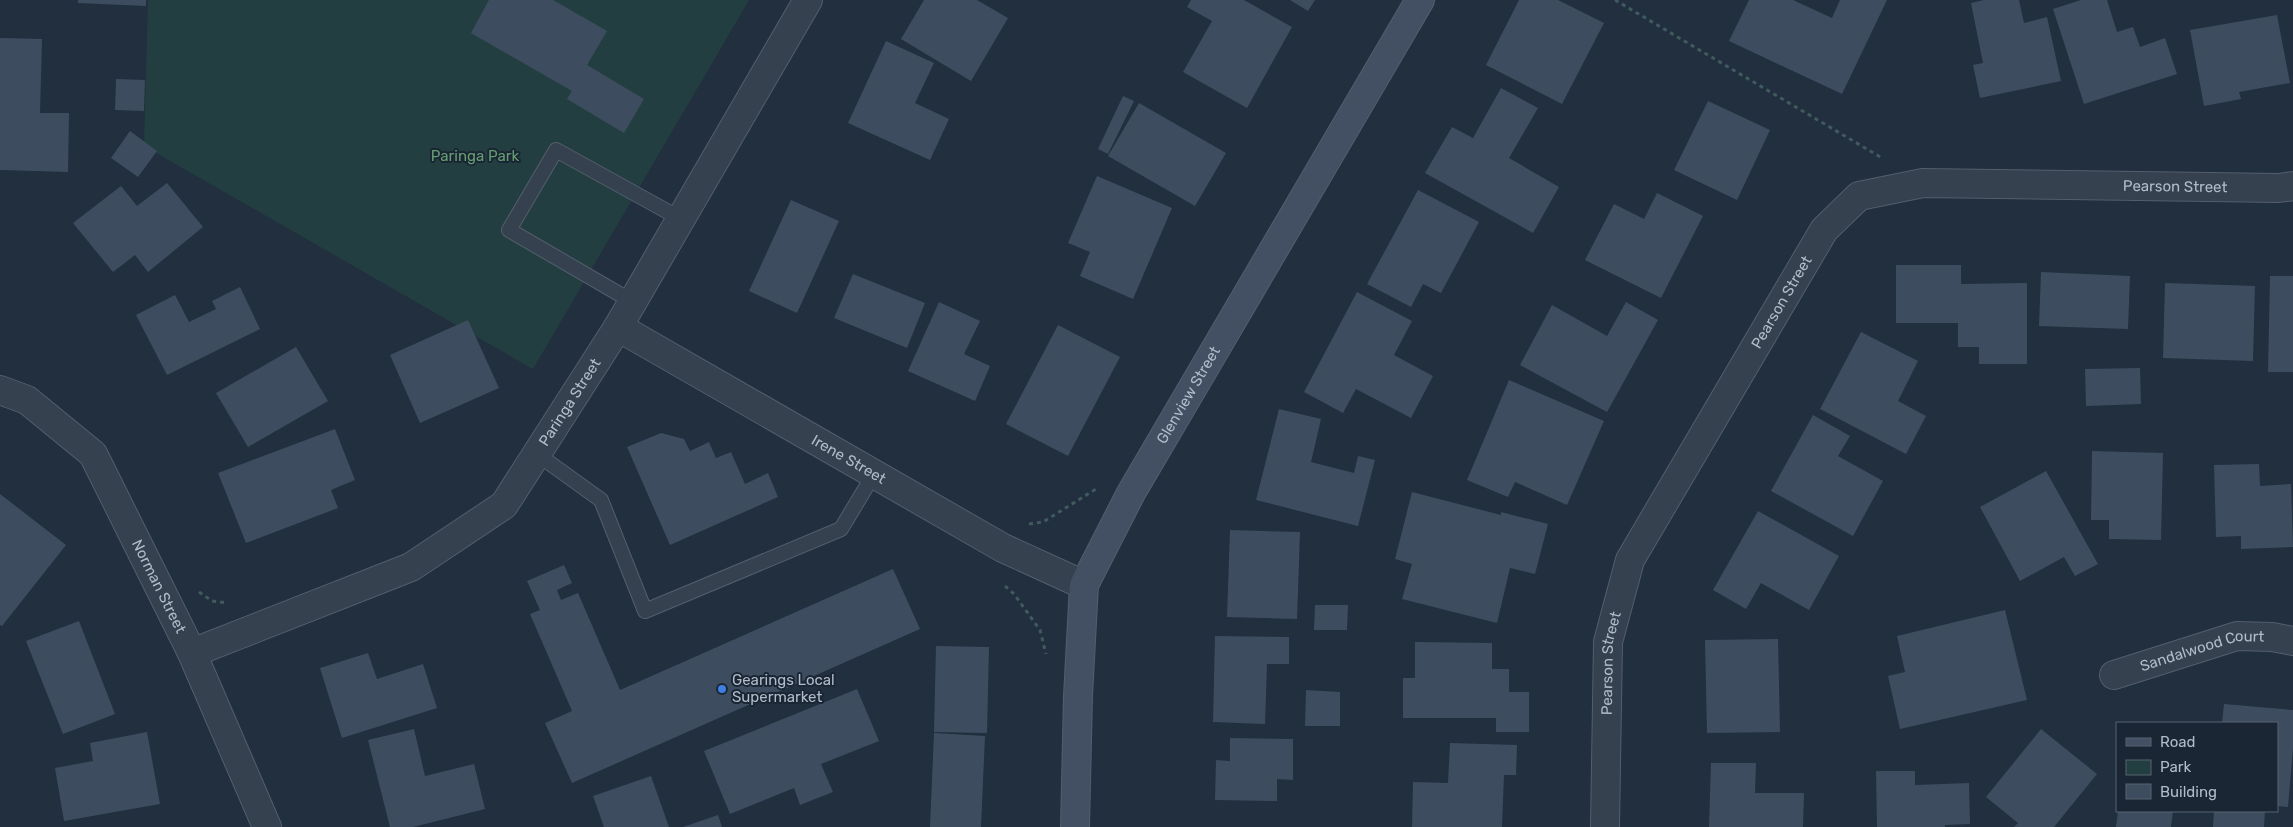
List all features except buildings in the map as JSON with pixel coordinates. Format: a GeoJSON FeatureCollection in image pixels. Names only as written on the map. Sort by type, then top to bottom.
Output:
{"type":"FeatureCollection","features":[{"type":"Feature","properties":{"kind":"street","name":"Paringa Street"},"geometry":{"type":"LineString","coordinates":[[192,653],[411,567],[504,506],[618,328],[808,0]]}},
{"type":"Feature","properties":{"kind":"street","name":"Glenview Street"},"geometry":{"type":"LineString","coordinates":[[1075,827],[1078,696],[1084,584],[1131,493],[1420,0]]}},
{"type":"Feature","properties":{"kind":"street","name":"Pearson Street"},"geometry":{"type":"LineString","coordinates":[[1605,827],[1608,642],[1630,560],[1824,230],[1859,196],[1923,183],[2280,188],[2293,186]]}},
{"type":"Feature","properties":{"kind":"street","name":"Irene Street"},"geometry":{"type":"LineString","coordinates":[[618,328],[1003,548],[1084,584]]}},
{"type":"Feature","properties":{"kind":"street","name":"Norman Street"},"geometry":{"type":"LineString","coordinates":[[0,390],[27,400],[94,454],[192,653],[267,827]]}},
{"type":"Feature","properties":{"kind":"street","name":"Sandalwood Court"},"geometry":{"type":"LineString","coordinates":[[2114,675],[2237,636],[2293,641]]}},
{"type":"Feature","properties":{"kind":"lane"},"geometry":{"type":"LineString","coordinates":[[633,302],[510,230],[514,222],[556,150],[681,219]]}},
{"type":"Feature","properties":{"kind":"lane"},"geometry":{"type":"LineString","coordinates":[[537,454],[601,500],[645,611],[841,529],[874,474]]}},
{"type":"Feature","properties":{"kind":"path"},"geometry":{"type":"LineString","coordinates":[[1615,0],[1885,160],[1877,162]]}},
{"type":"Feature","properties":{"kind":"path"},"geometry":{"type":"LineString","coordinates":[[1001,583],[1014,594],[1040,630],[1048,661]]}},
{"type":"Feature","properties":{"kind":"path"},"geometry":{"type":"LineString","coordinates":[[198,592],[212,601],[229,604]]}},
{"type":"Feature","properties":{"kind":"green space","name":"Paringa Park"},"geometry":{"type":"Polygon","coordinates":[[[148,0],[749,0],[533,369],[144,146],[148,0]]]}},
{"type":"Feature","properties":{"kind":"place","name":"Gearings Local Supermarket"},"geometry":{"type":"Point","coordinates":[722,689]}}]}
